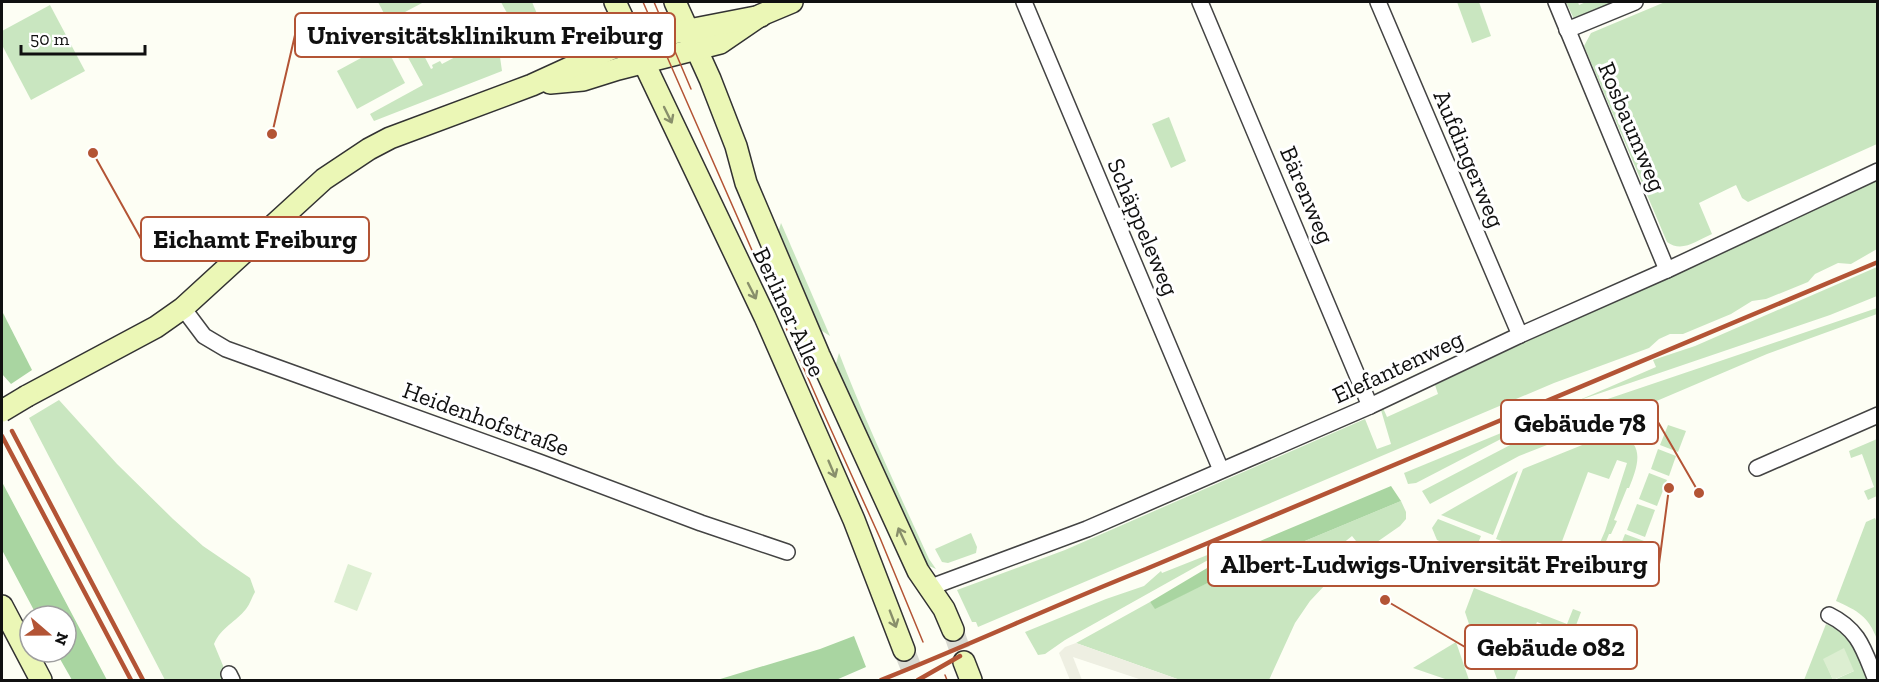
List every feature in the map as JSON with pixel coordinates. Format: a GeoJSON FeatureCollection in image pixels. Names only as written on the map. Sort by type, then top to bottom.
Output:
{"type":"FeatureCollection","features":[{"type":"Feature","properties":{"kind":"main road","name":"Berliner Allee"},"geometry":{"type":"LineString","coordinates":[[615,2],[770,327],[854,520],[904,650]]}},
{"type":"Feature","properties":{"kind":"main road","name":"Berliner Allee"},"geometry":{"type":"LineString","coordinates":[[675,2],[736,146],[746,183],[784,274],[918,571],[931,587],[953,630]]}},
{"type":"Feature","properties":{"kind":"main road"},"geometry":{"type":"LineString","coordinates":[[532,85],[583,80],[644,62],[692,39],[760,16],[792,2]]}},
{"type":"Feature","properties":{"kind":"main road"},"geometry":{"type":"LineString","coordinates":[[2,411],[156,327],[183,308],[324,179],[354,158],[390,138],[532,85],[611,49],[634,42],[692,39]]}},
{"type":"Feature","properties":{"kind":"main road"},"geometry":{"type":"LineString","coordinates":[[2,606],[41,681]]}},
{"type":"Feature","properties":{"kind":"street","name":"Schäppeleweg"},"geometry":{"type":"LineString","coordinates":[[1024,2],[1221,470]]}},
{"type":"Feature","properties":{"kind":"street","name":"Bärenweg"},"geometry":{"type":"LineString","coordinates":[[1200,2],[1370,406]]}},
{"type":"Feature","properties":{"kind":"street","name":"Aufdingerweg"},"geometry":{"type":"LineString","coordinates":[[1378,2],[1520,335]]}},
{"type":"Feature","properties":{"kind":"street","name":"Rosbaumweg"},"geometry":{"type":"LineString","coordinates":[[1556,2],[1666,270]]}},
{"type":"Feature","properties":{"kind":"street"},"geometry":{"type":"LineString","coordinates":[[1567,30],[1635,2]]}},
{"type":"Feature","properties":{"kind":"street","name":"Elefantenweg"},"geometry":{"type":"LineString","coordinates":[[931,587],[1087,529],[1370,406],[1878,171]]}},
{"type":"Feature","properties":{"kind":"street","name":"Heidenhofstraße"},"geometry":{"type":"LineString","coordinates":[[183,308],[204,336],[226,349],[787,552]]}},
{"type":"Feature","properties":{"kind":"street"},"geometry":{"type":"LineString","coordinates":[[1757,468],[1878,415]]}},
{"type":"Feature","properties":{"kind":"street"},"geometry":{"type":"LineString","coordinates":[[1829,615],[1844,622],[1855,633],[1876,681]]}},
{"type":"Feature","properties":{"kind":"green space"},"geometry":{"type":"Polygon","coordinates":[[[378,2],[424,2],[388,21],[378,2]]]}},
{"type":"Feature","properties":{"kind":"green space"},"geometry":{"type":"Polygon","coordinates":[[[501,2],[532,2],[538,16],[524,21],[515,20],[511,18],[501,2]]]}},
{"type":"Feature","properties":{"kind":"green space"},"geometry":{"type":"Polygon","coordinates":[[[1457,2],[1479,2],[1491,36],[1472,43],[1457,2]]]}},
{"type":"Feature","properties":{"kind":"green space"},"geometry":{"type":"Polygon","coordinates":[[[1566,2],[1578,2],[1579,5],[1586,2],[1617,2],[1574,19],[1566,2]]]}},
{"type":"Feature","properties":{"kind":"green space"},"geometry":{"type":"Polygon","coordinates":[[[1665,2],[1877,2],[1877,144],[1748,202],[1742,198],[1736,185],[1699,203],[1712,234],[1684,246],[1667,242],[1584,46],[1591,33],[1665,2]]]}},
{"type":"Feature","properties":{"kind":"green space"},"geometry":{"type":"Polygon","coordinates":[[[50,5],[85,71],[31,100],[2,45],[2,31],[50,5]]]}},
{"type":"Feature","properties":{"kind":"green space"},"geometry":{"type":"Polygon","coordinates":[[[406,21],[431,69],[432,65],[440,61],[442,64],[491,38],[500,57],[502,71],[374,121],[370,114],[423,85],[393,30],[406,21]]]}},
{"type":"Feature","properties":{"kind":"green space"},"geometry":{"type":"Polygon","coordinates":[[[385,45],[405,83],[357,109],[337,71],[385,45]]]}},
{"type":"Feature","properties":{"kind":"green space"},"geometry":{"type":"Polygon","coordinates":[[[1169,117],[1186,161],[1171,168],[1152,124],[1169,117]]]}},
{"type":"Feature","properties":{"kind":"green space"},"geometry":{"type":"Polygon","coordinates":[[[1877,178],[1877,249],[1851,264],[1838,263],[1815,274],[1808,282],[1766,299],[1752,301],[1731,314],[1683,334],[1670,334],[1659,339],[1649,348],[1554,383],[978,627],[976,622],[972,622],[957,590],[1065,550],[1365,419],[1377,449],[1391,444],[1381,410],[1383,408],[1387,417],[1438,394],[1435,385],[1877,178]]]}},
{"type":"Feature","properties":{"kind":"green space"},"geometry":{"type":"Polygon","coordinates":[[[781,223],[830,336],[819,329],[777,236],[781,223]]]}},
{"type":"Feature","properties":{"kind":"green space"},"geometry":{"type":"Polygon","coordinates":[[[1877,267],[1877,296],[1830,315],[1577,401],[1656,367],[1653,360],[1695,346],[1877,267]]]}},
{"type":"Feature","properties":{"kind":"green space"},"geometry":{"type":"Polygon","coordinates":[[[1877,308],[1877,314],[1767,354],[1626,414],[1519,456],[1430,504],[1422,491],[1581,408],[1877,308]]]}},
{"type":"Feature","properties":{"kind":"green space"},"geometry":{"type":"Polygon","coordinates":[[[2,311],[32,370],[11,384],[2,374],[2,311]]]}},
{"type":"Feature","properties":{"kind":"green space"},"geometry":{"type":"Polygon","coordinates":[[[839,353],[882,457],[929,559],[936,569],[927,565],[923,560],[835,367],[839,353]]]}},
{"type":"Feature","properties":{"kind":"green space"},"geometry":{"type":"Polygon","coordinates":[[[59,400],[117,464],[173,519],[203,546],[250,578],[255,592],[249,605],[221,633],[214,644],[229,680],[165,680],[29,418],[59,400]]]}},
{"type":"Feature","properties":{"kind":"green space"},"geometry":{"type":"Polygon","coordinates":[[[1557,410],[1416,483],[1408,484],[1404,473],[1557,410]]]}},
{"type":"Feature","properties":{"kind":"green space"},"geometry":{"type":"Polygon","coordinates":[[[1668,425],[1686,431],[1678,452],[1660,445],[1668,425]]]}},
{"type":"Feature","properties":{"kind":"green space"},"geometry":{"type":"Polygon","coordinates":[[[1618,434],[1633,443],[1637,464],[1614,520],[1617,521],[1596,566],[1598,568],[1592,583],[1571,574],[1574,567],[1587,572],[1605,531],[1627,463],[1617,460],[1609,479],[1588,472],[1555,560],[1496,539],[1523,469],[1607,435],[1618,434]]]}},
{"type":"Feature","properties":{"kind":"green space"},"geometry":{"type":"Polygon","coordinates":[[[1877,439],[1877,496],[1868,500],[1864,491],[1874,487],[1862,454],[1851,458],[1849,451],[1877,439]]]}},
{"type":"Feature","properties":{"kind":"green space"},"geometry":{"type":"Polygon","coordinates":[[[1658,449],[1676,456],[1669,476],[1651,469],[1658,449]]]}},
{"type":"Feature","properties":{"kind":"green space"},"geometry":{"type":"Polygon","coordinates":[[[1518,471],[1493,535],[1441,515],[1518,471]]]}},
{"type":"Feature","properties":{"kind":"green space"},"geometry":{"type":"Polygon","coordinates":[[[1649,473],[1667,480],[1657,506],[1639,499],[1649,473]]]}},
{"type":"Feature","properties":{"kind":"green space"},"geometry":{"type":"Polygon","coordinates":[[[2,482],[67,604],[31,604],[2,550],[2,482]]]}},
{"type":"Feature","properties":{"kind":"green space"},"geometry":{"type":"Polygon","coordinates":[[[1391,486],[1401,501],[1230,572],[1155,609],[1150,602],[1234,552],[1391,486]]]}},
{"type":"Feature","properties":{"kind":"green space"},"geometry":{"type":"Polygon","coordinates":[[[1401,501],[1406,512],[1406,519],[1400,526],[1364,551],[1352,536],[1331,553],[1342,567],[1310,601],[1295,623],[1269,680],[1180,680],[1076,643],[1150,602],[1155,608],[1230,572],[1401,501]]]}},
{"type":"Feature","properties":{"kind":"green space"},"geometry":{"type":"Polygon","coordinates":[[[1637,504],[1655,510],[1645,537],[1627,530],[1637,504]]]}},
{"type":"Feature","properties":{"kind":"green space"},"geometry":{"type":"Polygon","coordinates":[[[1875,518],[1878,525],[1877,639],[1870,625],[1861,615],[1836,601],[1866,522],[1875,518]]]}},
{"type":"Feature","properties":{"kind":"green space"},"geometry":{"type":"Polygon","coordinates":[[[1438,519],[1481,536],[1473,555],[1437,540],[1432,528],[1438,519]]]}},
{"type":"Feature","properties":{"kind":"green space"},"geometry":{"type":"Polygon","coordinates":[[[971,533],[977,547],[976,553],[948,563],[942,562],[935,549],[971,533]]]}},
{"type":"Feature","properties":{"kind":"green space"},"geometry":{"type":"Polygon","coordinates":[[[1625,534],[1644,541],[1636,561],[1617,554],[1625,534]]]}},
{"type":"Feature","properties":{"kind":"green space"},"geometry":{"type":"Polygon","coordinates":[[[1215,552],[1217,555],[1065,640],[1045,654],[1038,655],[1025,632],[1144,586],[1161,571],[1162,573],[1215,552]]]}},
{"type":"Feature","properties":{"kind":"green space"},"geometry":{"type":"Polygon","coordinates":[[[348,564],[372,573],[357,611],[334,602],[348,564]]]}},
{"type":"Feature","properties":{"kind":"green space"},"geometry":{"type":"Polygon","coordinates":[[[1474,588],[1567,624],[1573,609],[1581,612],[1566,652],[1559,649],[1565,633],[1537,622],[1514,680],[1493,680],[1497,679],[1477,625],[1470,627],[1465,612],[1474,588]]]}},
{"type":"Feature","properties":{"kind":"green space"},"geometry":{"type":"Polygon","coordinates":[[[1826,624],[1835,628],[1848,640],[1858,655],[1869,680],[1834,680],[1854,671],[1824,659],[1833,680],[1804,680],[1826,624]]]}},
{"type":"Feature","properties":{"kind":"green space"},"geometry":{"type":"Polygon","coordinates":[[[78,625],[107,680],[72,680],[63,664],[78,664],[78,625]]]}},
{"type":"Feature","properties":{"kind":"green space"},"geometry":{"type":"Polygon","coordinates":[[[854,636],[866,667],[836,680],[717,680],[820,649],[854,636]]]}},
{"type":"Feature","properties":{"kind":"green space"},"geometry":{"type":"Polygon","coordinates":[[[1456,642],[1469,680],[1448,680],[1413,668],[1456,642]]]}},
{"type":"Feature","properties":{"kind":"green space"},"geometry":{"type":"Polygon","coordinates":[[[1844,648],[1854,671],[1833,680],[1823,659],[1844,648]]]}},
{"type":"Feature","properties":{"kind":"shaded area"},"geometry":{"type":"Polygon","coordinates":[[[1076,643],[1180,680],[1142,680],[1073,657],[1082,680],[1070,680],[1059,653],[1065,647],[1076,643]]]}},
{"type":"Feature","properties":{"kind":"tunnel"},"geometry":{"type":"LineString","coordinates":[[953,630],[964,662]]}},
{"type":"Feature","properties":{"kind":"tunnel"},"geometry":{"type":"LineString","coordinates":[[904,650],[916,680]]}},
{"type":"Feature","properties":{"kind":"tram line"},"geometry":{"type":"LineString","coordinates":[[643,2],[880,538],[923,642]]}},
{"type":"Feature","properties":{"kind":"tram line"},"geometry":{"type":"LineString","coordinates":[[654,2],[691,89]]}},
{"type":"Feature","properties":{"kind":"tram line"},"geometry":{"type":"LineString","coordinates":[[945,675],[947,680]]}},
{"type":"Feature","properties":{"kind":"railway"},"geometry":{"type":"LineString","coordinates":[[881,680],[1878,262]]}},
{"type":"Feature","properties":{"kind":"railway"},"geometry":{"type":"LineString","coordinates":[[12,431],[143,680]]}},
{"type":"Feature","properties":{"kind":"railway"},"geometry":{"type":"LineString","coordinates":[[2,436],[131,680]]}},
{"type":"Feature","properties":{"kind":"railway"},"geometry":{"type":"LineString","coordinates":[[918,680],[960,656]]}},
{"type":"Feature","properties":{"kind":"place","name":"Universitätsklinikum Freiburg"},"geometry":{"type":"Point","coordinates":[272,134]}},
{"type":"Feature","properties":{"kind":"place","name":"Eichamt Freiburg"},"geometry":{"type":"Point","coordinates":[93,153]}},
{"type":"Feature","properties":{"kind":"place","name":"Albert-Ludwigs-Universität Freiburg"},"geometry":{"type":"Point","coordinates":[1669,488]}},
{"type":"Feature","properties":{"kind":"place","name":"Gebäude 78"},"geometry":{"type":"Point","coordinates":[1699,493]}},
{"type":"Feature","properties":{"kind":"place","name":"Gebäude 082"},"geometry":{"type":"Point","coordinates":[1385,600]}}]}
